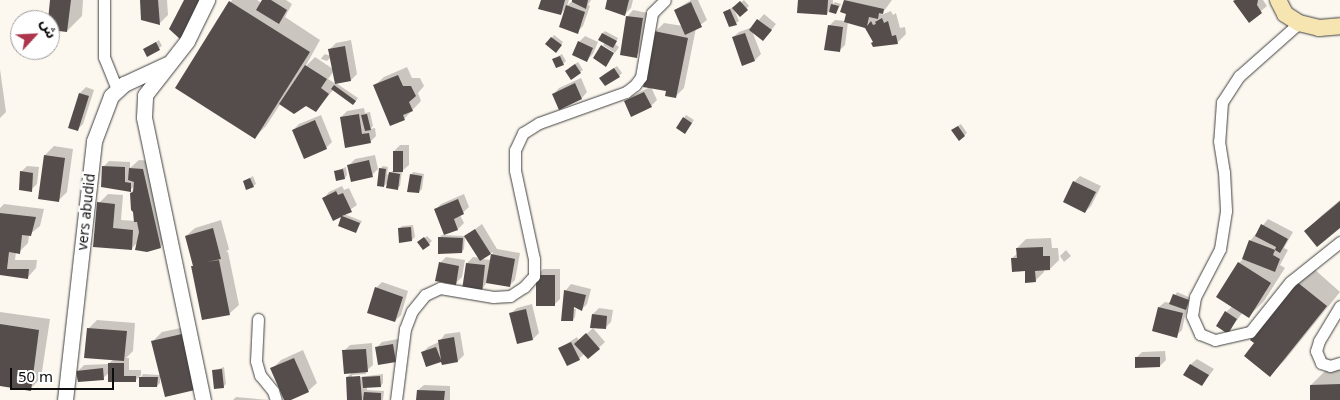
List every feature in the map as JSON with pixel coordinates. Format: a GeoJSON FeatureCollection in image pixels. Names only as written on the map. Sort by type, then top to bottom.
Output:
{"type":"FeatureCollection","features":[{"type":"Feature","properties":{"kind":"main road"},"geometry":{"type":"LineString","coordinates":[[1278,0],[1285,14],[1299,24],[1318,28],[1340,26]]}},
{"type":"Feature","properties":{"kind":"street"},"geometry":{"type":"LineString","coordinates":[[104,0],[104,57],[117,90],[124,84],[171,63]]}},
{"type":"Feature","properties":{"kind":"street"},"geometry":{"type":"LineString","coordinates":[[203,400],[144,117],[145,95],[187,41],[207,0]]}},
{"type":"Feature","properties":{"kind":"street"},"geometry":{"type":"LineString","coordinates":[[396,400],[405,329],[412,311],[425,295],[440,288],[493,297],[510,296],[524,287],[534,276],[534,260],[515,170],[514,150],[523,133],[539,123],[626,92],[635,85],[642,77],[652,13],[665,0]]}},
{"type":"Feature","properties":{"kind":"street"},"geometry":{"type":"LineString","coordinates":[[1299,24],[1239,76],[1222,102],[1219,141],[1224,172],[1226,211],[1220,249],[1195,297],[1192,316],[1200,334],[1215,340],[1250,332],[1290,282],[1340,242]]}},
{"type":"Feature","properties":{"kind":"street","name":"vers abudid"},"geometry":{"type":"LineString","coordinates":[[65,400],[94,141],[111,96],[117,90]]}},
{"type":"Feature","properties":{"kind":"street"},"geometry":{"type":"LineString","coordinates":[[1340,306],[1319,341],[1316,351],[1320,363],[1330,366],[1340,363]]}},
{"type":"Feature","properties":{"kind":"street"},"geometry":{"type":"LineString","coordinates":[[258,319],[256,360],[260,375],[273,392],[276,400]]}},
{"type":"Feature","properties":{"kind":"building"},"geometry":{"type":"Polygon","coordinates":[[[50,0],[71,0],[67,32],[60,31],[60,10],[49,10],[50,0]]]}},
{"type":"Feature","properties":{"kind":"building"},"geometry":{"type":"Polygon","coordinates":[[[140,0],[158,0],[160,25],[141,20],[140,0]]]}},
{"type":"Feature","properties":{"kind":"building"},"geometry":{"type":"Polygon","coordinates":[[[184,0],[202,0],[180,39],[169,29],[184,0]]]}},
{"type":"Feature","properties":{"kind":"building"},"geometry":{"type":"Polygon","coordinates":[[[262,0],[271,0],[287,10],[279,24],[256,10],[262,0]]]}},
{"type":"Feature","properties":{"kind":"building"},"geometry":{"type":"Polygon","coordinates":[[[541,0],[565,0],[561,15],[538,9],[541,0]]]}},
{"type":"Feature","properties":{"kind":"building"},"geometry":{"type":"Polygon","coordinates":[[[572,0],[588,0],[586,9],[572,2],[572,0]]]}},
{"type":"Feature","properties":{"kind":"building"},"geometry":{"type":"Polygon","coordinates":[[[607,0],[629,0],[625,16],[605,9],[607,0]]]}},
{"type":"Feature","properties":{"kind":"building"},"geometry":{"type":"Polygon","coordinates":[[[798,0],[828,0],[827,15],[797,13],[798,0]]]}},
{"type":"Feature","properties":{"kind":"building"},"geometry":{"type":"Polygon","coordinates":[[[844,0],[884,9],[883,14],[879,13],[878,19],[869,17],[867,26],[871,21],[873,25],[882,18],[884,23],[888,21],[892,36],[896,35],[898,44],[873,47],[871,43],[873,42],[865,28],[844,22],[846,14],[840,12],[844,0]]]}},
{"type":"Feature","properties":{"kind":"building"},"geometry":{"type":"Polygon","coordinates":[[[1258,0],[1257,5],[1262,13],[1249,23],[1233,1],[1258,0]]]}},
{"type":"Feature","properties":{"kind":"building"},"geometry":{"type":"Polygon","coordinates":[[[229,1],[310,52],[255,139],[175,88],[229,1]]]}},
{"type":"Feature","properties":{"kind":"building"},"geometry":{"type":"Polygon","coordinates":[[[740,1],[748,10],[740,17],[732,8],[740,1]]]}},
{"type":"Feature","properties":{"kind":"building"},"geometry":{"type":"Polygon","coordinates":[[[691,2],[702,27],[685,35],[674,10],[691,2]]]}},
{"type":"Feature","properties":{"kind":"building"},"geometry":{"type":"Polygon","coordinates":[[[831,4],[839,6],[836,14],[829,12],[831,4]]]}},
{"type":"Feature","properties":{"kind":"building"},"geometry":{"type":"Polygon","coordinates":[[[566,5],[585,12],[578,34],[559,27],[566,5]]]}},
{"type":"Feature","properties":{"kind":"building"},"geometry":{"type":"Polygon","coordinates":[[[730,9],[737,25],[729,27],[723,12],[730,9]]]}},
{"type":"Feature","properties":{"kind":"building"},"geometry":{"type":"Polygon","coordinates":[[[626,16],[643,18],[637,58],[620,55],[626,16]]]}},
{"type":"Feature","properties":{"kind":"building"},"geometry":{"type":"Polygon","coordinates":[[[757,19],[772,30],[763,41],[749,30],[757,19]]]}},
{"type":"Feature","properties":{"kind":"building"},"geometry":{"type":"Polygon","coordinates":[[[828,25],[843,27],[840,52],[824,50],[828,25]]]}},
{"type":"Feature","properties":{"kind":"building"},"geometry":{"type":"Polygon","coordinates":[[[654,31],[688,38],[676,98],[665,96],[666,91],[643,87],[654,31]]]}},
{"type":"Feature","properties":{"kind":"building"},"geometry":{"type":"Polygon","coordinates":[[[602,33],[617,41],[613,48],[598,40],[602,33]]]}},
{"type":"Feature","properties":{"kind":"building"},"geometry":{"type":"Polygon","coordinates":[[[745,33],[755,61],[742,66],[732,37],[745,33]]]}},
{"type":"Feature","properties":{"kind":"building"},"geometry":{"type":"Polygon","coordinates":[[[551,37],[562,45],[556,53],[545,44],[551,37]]]}},
{"type":"Feature","properties":{"kind":"building"},"geometry":{"type":"Polygon","coordinates":[[[578,41],[593,48],[587,62],[572,55],[578,41]]]}},
{"type":"Feature","properties":{"kind":"building"},"geometry":{"type":"Polygon","coordinates":[[[156,42],[160,50],[147,57],[143,49],[156,42]]]}},
{"type":"Feature","properties":{"kind":"building"},"geometry":{"type":"Polygon","coordinates":[[[601,45],[614,53],[606,67],[593,58],[601,45]]]}},
{"type":"Feature","properties":{"kind":"building"},"geometry":{"type":"Polygon","coordinates":[[[345,46],[351,81],[335,84],[328,49],[345,46]]]}},
{"type":"Feature","properties":{"kind":"building"},"geometry":{"type":"Polygon","coordinates":[[[560,56],[564,65],[556,68],[552,59],[560,56]]]}},
{"type":"Feature","properties":{"kind":"building"},"geometry":{"type":"Polygon","coordinates":[[[575,64],[581,73],[571,80],[565,71],[575,64]]]}},
{"type":"Feature","properties":{"kind":"building"},"geometry":{"type":"Polygon","coordinates":[[[305,65],[327,79],[321,88],[329,94],[316,112],[306,106],[294,114],[279,104],[305,65]]]}},
{"type":"Feature","properties":{"kind":"building"},"geometry":{"type":"Polygon","coordinates":[[[614,68],[620,77],[605,86],[599,78],[614,68]]]}},
{"type":"Feature","properties":{"kind":"building"},"geometry":{"type":"Polygon","coordinates":[[[398,75],[403,86],[411,86],[416,96],[409,102],[413,111],[403,115],[405,120],[390,126],[373,85],[398,75]]]}},
{"type":"Feature","properties":{"kind":"building"},"geometry":{"type":"Polygon","coordinates":[[[575,83],[582,99],[559,110],[552,94],[575,83]]]}},
{"type":"Feature","properties":{"kind":"building"},"geometry":{"type":"Polygon","coordinates":[[[334,85],[356,101],[353,105],[331,89],[334,85]]]}},
{"type":"Feature","properties":{"kind":"building"},"geometry":{"type":"Polygon","coordinates":[[[644,92],[652,107],[631,117],[624,101],[644,92]]]}},
{"type":"Feature","properties":{"kind":"building"},"geometry":{"type":"Polygon","coordinates":[[[79,93],[89,96],[78,131],[68,128],[79,93]]]}},
{"type":"Feature","properties":{"kind":"building"},"geometry":{"type":"Polygon","coordinates":[[[359,114],[362,134],[369,133],[371,143],[345,148],[340,117],[359,114]]]}},
{"type":"Feature","properties":{"kind":"building"},"geometry":{"type":"Polygon","coordinates":[[[367,114],[371,130],[365,131],[361,115],[367,114]]]}},
{"type":"Feature","properties":{"kind":"building"},"geometry":{"type":"Polygon","coordinates":[[[683,117],[692,123],[685,134],[676,128],[683,117]]]}},
{"type":"Feature","properties":{"kind":"building"},"geometry":{"type":"Polygon","coordinates":[[[315,120],[327,149],[304,159],[292,130],[315,120]]]}},
{"type":"Feature","properties":{"kind":"building"},"geometry":{"type":"Polygon","coordinates":[[[958,126],[965,136],[959,141],[951,130],[958,126]]]}},
{"type":"Feature","properties":{"kind":"building"},"geometry":{"type":"Polygon","coordinates":[[[393,151],[403,151],[403,172],[393,172],[393,151]]]}},
{"type":"Feature","properties":{"kind":"building"},"geometry":{"type":"Polygon","coordinates":[[[44,155],[65,158],[59,202],[38,199],[44,155]]]}},
{"type":"Feature","properties":{"kind":"building"},"geometry":{"type":"Polygon","coordinates":[[[369,160],[373,177],[351,182],[347,165],[369,160]]]}},
{"type":"Feature","properties":{"kind":"building"},"geometry":{"type":"Polygon","coordinates":[[[102,166],[125,167],[125,182],[131,183],[131,192],[101,187],[102,166]]]}},
{"type":"Feature","properties":{"kind":"building"},"geometry":{"type":"Polygon","coordinates":[[[129,168],[143,169],[161,248],[147,252],[135,250],[139,232],[137,222],[134,222],[131,210],[130,193],[133,192],[134,182],[128,180],[129,168]]]}},
{"type":"Feature","properties":{"kind":"building"},"geometry":{"type":"Polygon","coordinates":[[[379,168],[386,169],[384,187],[377,186],[379,168]]]}},
{"type":"Feature","properties":{"kind":"building"},"geometry":{"type":"Polygon","coordinates":[[[343,169],[345,179],[336,181],[334,171],[343,169]]]}},
{"type":"Feature","properties":{"kind":"building"},"geometry":{"type":"Polygon","coordinates":[[[20,171],[33,173],[32,192],[19,190],[20,171]]]}},
{"type":"Feature","properties":{"kind":"building"},"geometry":{"type":"Polygon","coordinates":[[[389,172],[400,174],[398,190],[386,188],[389,172]]]}},
{"type":"Feature","properties":{"kind":"building"},"geometry":{"type":"Polygon","coordinates":[[[410,174],[422,176],[419,193],[407,192],[410,174]]]}},
{"type":"Feature","properties":{"kind":"building"},"geometry":{"type":"Polygon","coordinates":[[[250,178],[254,187],[246,190],[243,181],[250,178]]]}},
{"type":"Feature","properties":{"kind":"building"},"geometry":{"type":"Polygon","coordinates":[[[1073,181],[1096,192],[1085,213],[1063,202],[1073,181]]]}},
{"type":"Feature","properties":{"kind":"building"},"geometry":{"type":"Polygon","coordinates":[[[336,191],[338,195],[343,193],[352,212],[342,216],[360,223],[356,233],[338,226],[341,217],[333,221],[322,198],[336,191]]]}},
{"type":"Feature","properties":{"kind":"building"},"geometry":{"type":"Polygon","coordinates":[[[458,199],[464,214],[454,219],[458,230],[444,235],[434,209],[458,199]]]}},
{"type":"Feature","properties":{"kind":"building"},"geometry":{"type":"Polygon","coordinates":[[[1340,201],[1340,228],[1317,247],[1304,231],[1340,201]]]}},
{"type":"Feature","properties":{"kind":"building"},"geometry":{"type":"Polygon","coordinates":[[[97,202],[115,204],[113,228],[133,230],[132,250],[93,247],[97,202]]]}},
{"type":"Feature","properties":{"kind":"building"},"geometry":{"type":"Polygon","coordinates":[[[0,213],[36,217],[31,236],[22,235],[20,254],[9,252],[7,269],[29,269],[28,279],[0,275],[0,213]]]}},
{"type":"Feature","properties":{"kind":"building"},"geometry":{"type":"Polygon","coordinates":[[[1261,224],[1288,239],[1280,253],[1275,250],[1276,247],[1255,236],[1261,224]]]}},
{"type":"Feature","properties":{"kind":"building"},"geometry":{"type":"Polygon","coordinates":[[[411,227],[412,241],[399,243],[398,228],[411,227]]]}},
{"type":"Feature","properties":{"kind":"building"},"geometry":{"type":"Polygon","coordinates":[[[213,228],[221,259],[207,262],[219,260],[230,315],[202,320],[191,266],[193,266],[185,236],[213,228]]]}},
{"type":"Feature","properties":{"kind":"building"},"geometry":{"type":"Polygon","coordinates":[[[475,229],[491,254],[480,261],[464,236],[475,229]]]}},
{"type":"Feature","properties":{"kind":"building"},"geometry":{"type":"Polygon","coordinates":[[[424,237],[430,245],[423,250],[417,242],[424,237]]]}},
{"type":"Feature","properties":{"kind":"building"},"geometry":{"type":"Polygon","coordinates":[[[438,237],[463,238],[462,253],[438,254],[438,237]]]}},
{"type":"Feature","properties":{"kind":"building"},"geometry":{"type":"Polygon","coordinates":[[[1249,240],[1275,250],[1273,255],[1280,259],[1275,272],[1242,259],[1249,240]]]}},
{"type":"Feature","properties":{"kind":"building"},"geometry":{"type":"Polygon","coordinates":[[[1043,247],[1043,256],[1050,256],[1050,270],[1035,271],[1036,282],[1025,283],[1025,271],[1012,272],[1011,258],[1017,258],[1016,248],[1043,247]]]}},
{"type":"Feature","properties":{"kind":"building"},"geometry":{"type":"Polygon","coordinates":[[[491,254],[515,259],[510,287],[486,283],[491,254]]]}},
{"type":"Feature","properties":{"kind":"building"},"geometry":{"type":"Polygon","coordinates":[[[439,262],[459,266],[456,285],[435,281],[439,262]]]}},
{"type":"Feature","properties":{"kind":"building"},"geometry":{"type":"Polygon","coordinates":[[[1238,262],[1271,283],[1249,318],[1216,297],[1238,262]]]}},
{"type":"Feature","properties":{"kind":"building"},"geometry":{"type":"Polygon","coordinates":[[[466,263],[485,265],[482,293],[462,290],[466,263]]]}},
{"type":"Feature","properties":{"kind":"building"},"geometry":{"type":"Polygon","coordinates":[[[536,275],[555,275],[555,306],[536,306],[536,275]]]}},
{"type":"Feature","properties":{"kind":"building"},"geometry":{"type":"Polygon","coordinates":[[[1297,282],[1327,306],[1270,377],[1244,356],[1254,343],[1250,340],[1297,282]]]}},
{"type":"Feature","properties":{"kind":"building"},"geometry":{"type":"Polygon","coordinates":[[[375,287],[403,297],[395,322],[367,313],[375,287]]]}},
{"type":"Feature","properties":{"kind":"building"},"geometry":{"type":"Polygon","coordinates":[[[564,290],[586,295],[582,311],[574,307],[573,321],[561,321],[564,290]]]}},
{"type":"Feature","properties":{"kind":"building"},"geometry":{"type":"Polygon","coordinates":[[[1173,294],[1189,300],[1186,310],[1169,304],[1173,294]]]}},
{"type":"Feature","properties":{"kind":"building"},"geometry":{"type":"Polygon","coordinates":[[[1158,307],[1183,313],[1177,338],[1152,331],[1158,307]]]}},
{"type":"Feature","properties":{"kind":"building"},"geometry":{"type":"Polygon","coordinates":[[[526,309],[533,340],[517,344],[509,313],[526,309]]]}},
{"type":"Feature","properties":{"kind":"building"},"geometry":{"type":"Polygon","coordinates":[[[1225,311],[1237,319],[1228,334],[1216,326],[1225,311]]]}},
{"type":"Feature","properties":{"kind":"building"},"geometry":{"type":"Polygon","coordinates":[[[592,314],[607,316],[606,329],[590,328],[592,314]]]}},
{"type":"Feature","properties":{"kind":"building"},"geometry":{"type":"Polygon","coordinates":[[[0,324],[39,330],[31,391],[0,386],[0,324]]]}},
{"type":"Feature","properties":{"kind":"building"},"geometry":{"type":"Polygon","coordinates":[[[87,328],[127,331],[124,361],[84,358],[87,328]]]}},
{"type":"Feature","properties":{"kind":"building"},"geometry":{"type":"Polygon","coordinates":[[[586,333],[600,349],[588,359],[574,344],[586,333]]]}},
{"type":"Feature","properties":{"kind":"building"},"geometry":{"type":"Polygon","coordinates":[[[182,334],[195,390],[165,397],[151,341],[182,334]]]}},
{"type":"Feature","properties":{"kind":"building"},"geometry":{"type":"Polygon","coordinates":[[[454,337],[458,362],[442,365],[441,362],[426,367],[421,352],[436,347],[441,360],[438,340],[454,337]]]}},
{"type":"Feature","properties":{"kind":"building"},"geometry":{"type":"Polygon","coordinates":[[[571,342],[580,360],[567,366],[558,348],[571,342]]]}},
{"type":"Feature","properties":{"kind":"building"},"geometry":{"type":"Polygon","coordinates":[[[393,344],[396,362],[378,365],[375,347],[393,344]]]}},
{"type":"Feature","properties":{"kind":"building"},"geometry":{"type":"Polygon","coordinates":[[[366,349],[368,372],[344,374],[342,350],[366,349]]]}},
{"type":"Feature","properties":{"kind":"building"},"geometry":{"type":"Polygon","coordinates":[[[1135,357],[1160,357],[1160,367],[1135,368],[1135,357]]]}},
{"type":"Feature","properties":{"kind":"building"},"geometry":{"type":"Polygon","coordinates":[[[294,358],[309,392],[291,400],[284,400],[270,368],[294,358]]]}},
{"type":"Feature","properties":{"kind":"building"},"geometry":{"type":"Polygon","coordinates":[[[108,363],[124,363],[124,376],[136,376],[136,382],[108,382],[108,363]]]}},
{"type":"Feature","properties":{"kind":"building"},"geometry":{"type":"Polygon","coordinates":[[[1190,364],[1209,375],[1202,386],[1183,375],[1190,364]]]}},
{"type":"Feature","properties":{"kind":"building"},"geometry":{"type":"Polygon","coordinates":[[[103,368],[104,380],[78,382],[76,371],[103,368]]]}},
{"type":"Feature","properties":{"kind":"building"},"geometry":{"type":"Polygon","coordinates":[[[222,369],[224,388],[214,389],[212,370],[222,369]]]}},
{"type":"Feature","properties":{"kind":"building"},"geometry":{"type":"Polygon","coordinates":[[[360,376],[362,400],[347,400],[346,377],[360,376]]]}},
{"type":"Feature","properties":{"kind":"building"},"geometry":{"type":"Polygon","coordinates":[[[380,376],[381,387],[363,388],[362,377],[380,376]]]}},
{"type":"Feature","properties":{"kind":"building"},"geometry":{"type":"Polygon","coordinates":[[[139,377],[158,377],[157,387],[139,387],[139,377]]]}},
{"type":"Feature","properties":{"kind":"building"},"geometry":{"type":"Polygon","coordinates":[[[1340,384],[1340,400],[1310,400],[1310,385],[1340,384]]]}},
{"type":"Feature","properties":{"kind":"building"},"geometry":{"type":"Polygon","coordinates":[[[417,390],[445,391],[444,400],[416,400],[417,390]]]}},
{"type":"Feature","properties":{"kind":"building"},"geometry":{"type":"Polygon","coordinates":[[[364,392],[381,393],[381,400],[363,400],[364,392]]]}}]}
